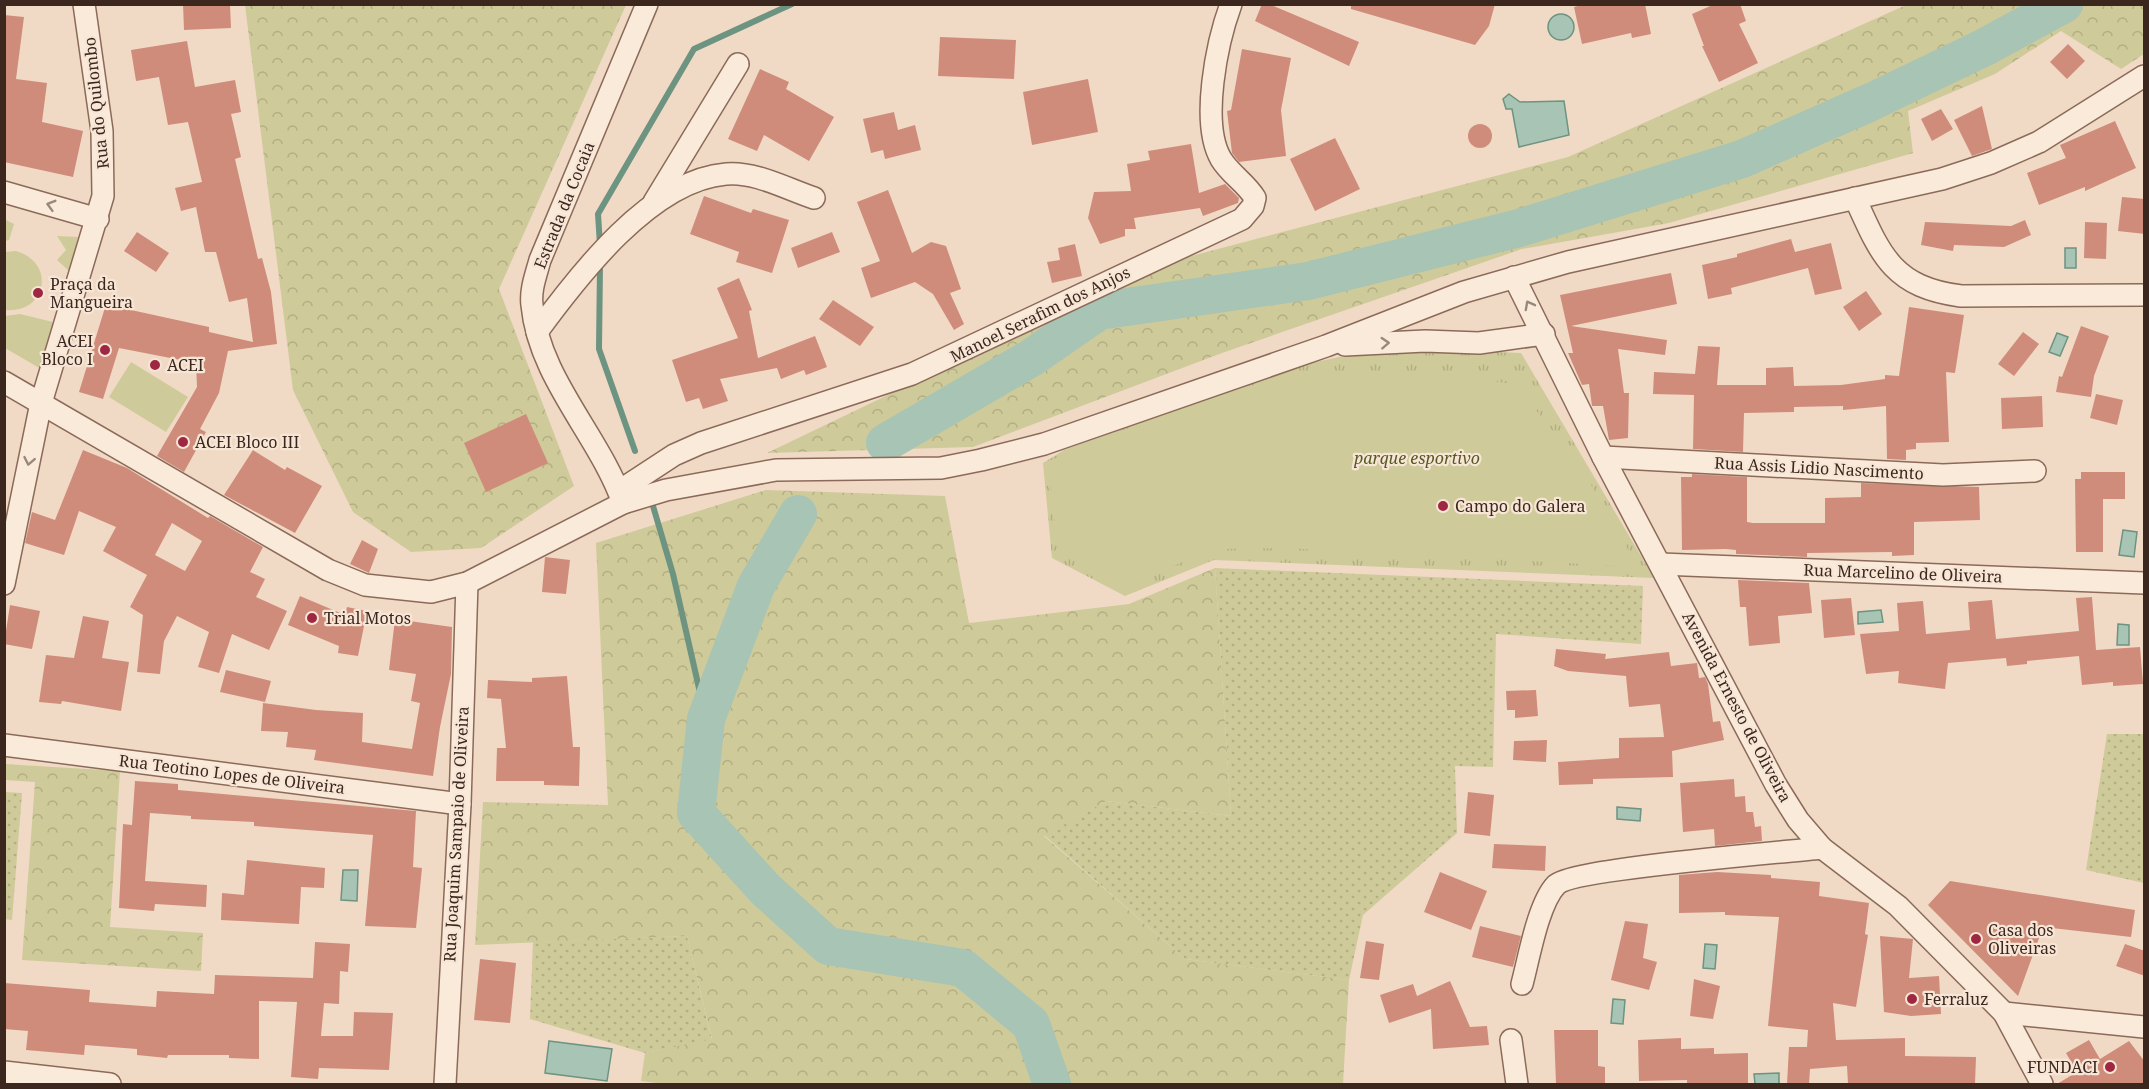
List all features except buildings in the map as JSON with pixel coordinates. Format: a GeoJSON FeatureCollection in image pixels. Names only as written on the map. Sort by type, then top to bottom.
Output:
{"type":"FeatureCollection","features":[{"type":"Feature","properties":{"kind":"street","name":"Rua do Quilombo"},"geometry":{"type":"LineString","coordinates":[[4,584],[41,403],[98,219],[103,196],[105,166],[84,4]]}},
{"type":"Feature","properties":{"kind":"street","name":"Estrada da Cocaia"},"geometry":{"type":"LineString","coordinates":[[621,497],[553,373],[537,332],[531,304],[532,287],[540,260],[647,4]]}},
{"type":"Feature","properties":{"kind":"street","name":"Manoel Serafim dos Anjos"},"geometry":{"type":"LineString","coordinates":[[621,497],[651,468],[683,451],[912,374],[1242,219],[1253,206],[1255,198],[1220,158],[1212,122],[1214,64],[1221,31],[1231,4]]}},
{"type":"Feature","properties":{"kind":"street"},"geometry":{"type":"LineString","coordinates":[[650,208],[738,64]]}},
{"type":"Feature","properties":{"kind":"street"},"geometry":{"type":"LineString","coordinates":[[4,382],[328,570],[365,585],[431,592],[467,583],[621,497],[776,470],[941,468],[981,460],[1044,444],[1326,346],[1464,292],[1514,277],[1942,179],[1991,164],[2039,142],[2145,76]]}},
{"type":"Feature","properties":{"kind":"street"},"geometry":{"type":"LineString","coordinates":[[537,332],[600,251],[650,208],[677,190],[705,177],[727,174],[751,177],[814,198]]}},
{"type":"Feature","properties":{"kind":"street"},"geometry":{"type":"LineString","coordinates":[[4,192],[98,219]]}},
{"type":"Feature","properties":{"kind":"street"},"geometry":{"type":"LineString","coordinates":[[1855,198],[1870,231],[1890,262],[1909,282],[1933,292],[1961,296],[2145,295]]}},
{"type":"Feature","properties":{"kind":"street","name":"Avenida Ernesto de Oliveira"},"geometry":{"type":"LineString","coordinates":[[1514,277],[1603,457],[1776,785],[1798,820],[1822,848],[1898,906],[2004,1013],[2042,1084]]}},
{"type":"Feature","properties":{"kind":"street"},"geometry":{"type":"LineString","coordinates":[[1326,346],[1425,341],[1479,343],[1544,334]]}},
{"type":"Feature","properties":{"kind":"street","name":"Rua Assis Lidio Nascimento"},"geometry":{"type":"LineString","coordinates":[[1603,457],[1943,475],[2035,471]]}},
{"type":"Feature","properties":{"kind":"street","name":"Rua Marcelino de Oliveira"},"geometry":{"type":"LineString","coordinates":[[1661,564],[2145,583]]}},
{"type":"Feature","properties":{"kind":"street","name":"Rua Joaquim Sampaio de Oliveira"},"geometry":{"type":"LineString","coordinates":[[445,1084],[460,804],[467,583]]}},
{"type":"Feature","properties":{"kind":"street","name":"Rua Teotino Lopes de Oliveira"},"geometry":{"type":"LineString","coordinates":[[4,745],[460,804]]}},
{"type":"Feature","properties":{"kind":"street"},"geometry":{"type":"LineString","coordinates":[[1522,984],[1550,892],[1558,883],[1571,877],[1822,848]]}},
{"type":"Feature","properties":{"kind":"street"},"geometry":{"type":"LineString","coordinates":[[2004,1013],[2145,1027]]}},
{"type":"Feature","properties":{"kind":"street"},"geometry":{"type":"LineString","coordinates":[[1510,1040],[1517,1084]]}},
{"type":"Feature","properties":{"kind":"street"},"geometry":{"type":"LineString","coordinates":[[4,1072],[110,1084]]}},
{"type":"Feature","properties":{"kind":"green space"},"geometry":{"type":"Polygon","coordinates":[[[245,5],[626,5],[499,289],[574,486],[481,548],[411,552],[353,512],[293,390],[245,5]]]}},
{"type":"Feature","properties":{"kind":"green space"},"geometry":{"type":"Polygon","coordinates":[[[1906,5],[2144,5],[2144,54],[2121,69],[2061,31],[1995,74],[1908,111],[1913,153],[1669,223],[1522,249],[1222,353],[973,447],[767,453],[1161,264],[1568,157],[1906,5]]]}},
{"type":"Feature","properties":{"kind":"green space"},"geometry":{"type":"Polygon","coordinates":[[[4,219],[14,224],[9,240],[5,241],[4,219]]]}},
{"type":"Feature","properties":{"kind":"green space"},"geometry":{"type":"Polygon","coordinates":[[[57,236],[78,237],[70,272],[57,260],[66,250],[57,236]]]}},
{"type":"Feature","properties":{"kind":"green space"},"geometry":{"type":"Polygon","coordinates":[[[16,251],[29,257],[37,266],[41,276],[41,287],[30,304],[19,309],[5,310],[5,252],[16,251]]]}},
{"type":"Feature","properties":{"kind":"green space"},"geometry":{"type":"Polygon","coordinates":[[[20,314],[53,322],[41,369],[5,348],[5,316],[20,314]]]}},
{"type":"Feature","properties":{"kind":"green space","name":"parque esportivo"},"geometry":{"type":"Polygon","coordinates":[[[1386,347],[1521,353],[1654,578],[1214,560],[1125,596],[1052,558],[1043,463],[1064,450],[1297,366],[1386,347]]]}},
{"type":"Feature","properties":{"kind":"green space"},"geometry":{"type":"Polygon","coordinates":[[[131,362],[188,397],[166,432],[109,397],[131,362]]]}},
{"type":"Feature","properties":{"kind":"green space","name":"Campo do Galera"},"geometry":{"type":"Polygon","coordinates":[[[1402,371],[1515,384],[1579,464],[1638,567],[1285,548],[1214,549],[1124,586],[1058,552],[1050,481],[1051,460],[1180,407],[1273,380],[1402,371]]]}},
{"type":"Feature","properties":{"kind":"green space"},"geometry":{"type":"Polygon","coordinates":[[[766,490],[945,496],[969,623],[1129,604],[1215,568],[1231,816],[1106,801],[1044,836],[1185,959],[1349,980],[1343,1084],[664,1084],[641,1081],[645,1053],[712,1039],[687,936],[475,945],[483,802],[608,805],[596,543],[766,490]]]}},
{"type":"Feature","properties":{"kind":"green space"},"geometry":{"type":"Polygon","coordinates":[[[1215,568],[1643,586],[1641,644],[1496,634],[1493,767],[1455,766],[1457,833],[1363,915],[1349,980],[1185,959],[1044,835],[1106,801],[1231,816],[1215,568]]]}},
{"type":"Feature","properties":{"kind":"green space"},"geometry":{"type":"Polygon","coordinates":[[[2107,734],[2144,734],[2144,883],[2086,870],[2107,734]]]}},
{"type":"Feature","properties":{"kind":"green space"},"geometry":{"type":"Polygon","coordinates":[[[4,764],[120,771],[110,927],[203,933],[201,971],[22,960],[35,782],[5,780],[4,764]]]}},
{"type":"Feature","properties":{"kind":"green space"},"geometry":{"type":"Polygon","coordinates":[[[4,792],[22,793],[12,920],[5,919],[4,792]]]}},
{"type":"Feature","properties":{"kind":"green space"},"geometry":{"type":"Polygon","coordinates":[[[687,936],[712,1040],[645,1053],[530,1019],[533,942],[687,936]]]}},
{"type":"Feature","properties":{"kind":"shaded area"},"geometry":{"type":"Polygon","coordinates":[[[1561,14],[1570,18],[1574,27],[1570,36],[1561,40],[1552,36],[1548,27],[1552,18],[1561,14]]]}},
{"type":"Feature","properties":{"kind":"shaded area"},"geometry":{"type":"Polygon","coordinates":[[[1509,94],[1520,102],[1564,101],[1569,135],[1519,147],[1512,109],[1506,109],[1503,99],[1509,94]]]}},
{"type":"Feature","properties":{"kind":"shaded area"},"geometry":{"type":"Polygon","coordinates":[[[2065,248],[2076,248],[2076,268],[2065,268],[2065,248]]]}},
{"type":"Feature","properties":{"kind":"shaded area"},"geometry":{"type":"Polygon","coordinates":[[[2057,333],[2068,337],[2060,356],[2049,352],[2057,333]]]}},
{"type":"Feature","properties":{"kind":"shaded area"},"geometry":{"type":"Polygon","coordinates":[[[2123,530],[2137,532],[2134,557],[2119,555],[2123,530]]]}},
{"type":"Feature","properties":{"kind":"shaded area"},"geometry":{"type":"Polygon","coordinates":[[[1881,610],[1883,622],[1858,624],[1858,612],[1881,610]]]}},
{"type":"Feature","properties":{"kind":"shaded area"},"geometry":{"type":"Polygon","coordinates":[[[2118,624],[2129,625],[2129,645],[2117,645],[2118,624]]]}},
{"type":"Feature","properties":{"kind":"shaded area"},"geometry":{"type":"Polygon","coordinates":[[[1617,807],[1641,809],[1640,821],[1617,819],[1617,807]]]}},
{"type":"Feature","properties":{"kind":"shaded area"},"geometry":{"type":"Polygon","coordinates":[[[343,870],[358,870],[357,901],[341,900],[343,870]]]}},
{"type":"Feature","properties":{"kind":"shaded area"},"geometry":{"type":"Polygon","coordinates":[[[1705,944],[1717,945],[1715,969],[1703,968],[1705,944]]]}},
{"type":"Feature","properties":{"kind":"shaded area"},"geometry":{"type":"Polygon","coordinates":[[[1613,999],[1625,1000],[1623,1024],[1611,1023],[1613,999]]]}},
{"type":"Feature","properties":{"kind":"shaded area"},"geometry":{"type":"Polygon","coordinates":[[[549,1041],[612,1049],[607,1081],[545,1073],[549,1041]]]}},
{"type":"Feature","properties":{"kind":"shaded area"},"geometry":{"type":"Polygon","coordinates":[[[1779,1073],[1779,1084],[1755,1084],[1754,1074],[1779,1073]]]}},
{"type":"Feature","properties":{"kind":"waterway"},"geometry":{"type":"LineString","coordinates":[[600,245],[598,214],[694,49],[792,4]]}},
{"type":"Feature","properties":{"kind":"waterway"},"geometry":{"type":"LineString","coordinates":[[885,443],[1031,358],[1099,311],[1308,281],[1519,228],[1742,159],[1871,102],[1985,47],[2064,4]]}},
{"type":"Feature","properties":{"kind":"waterway"},"geometry":{"type":"LineString","coordinates":[[600,264],[599,349],[635,451]]}},
{"type":"Feature","properties":{"kind":"waterway"},"geometry":{"type":"LineString","coordinates":[[653,506],[673,574],[706,719]]}},
{"type":"Feature","properties":{"kind":"waterway"},"geometry":{"type":"LineString","coordinates":[[798,514],[756,586],[706,719],[696,813],[765,889],[828,946],[963,968],[1031,1024],[1052,1084]]}},
{"type":"Feature","properties":{"kind":"place","name":"Praça da Mangueira"},"geometry":{"type":"Point","coordinates":[38,293]}},
{"type":"Feature","properties":{"kind":"place","name":"ACEI Bloco I"},"geometry":{"type":"Point","coordinates":[105,350]}},
{"type":"Feature","properties":{"kind":"place","name":"ACEI"},"geometry":{"type":"Point","coordinates":[155,365]}},
{"type":"Feature","properties":{"kind":"place","name":"ACEI Bloco III"},"geometry":{"type":"Point","coordinates":[183,442]}},
{"type":"Feature","properties":{"kind":"place","name":"Campo do Galera"},"geometry":{"type":"Point","coordinates":[1443,506]}},
{"type":"Feature","properties":{"kind":"place","name":"Trial Motos"},"geometry":{"type":"Point","coordinates":[312,618]}},
{"type":"Feature","properties":{"kind":"place","name":"Casa dos Oliveiras"},"geometry":{"type":"Point","coordinates":[1976,939]}},
{"type":"Feature","properties":{"kind":"place","name":"Ferraluz"},"geometry":{"type":"Point","coordinates":[1912,999]}},
{"type":"Feature","properties":{"kind":"place","name":"FUNDACI"},"geometry":{"type":"Point","coordinates":[2110,1067]}}]}
